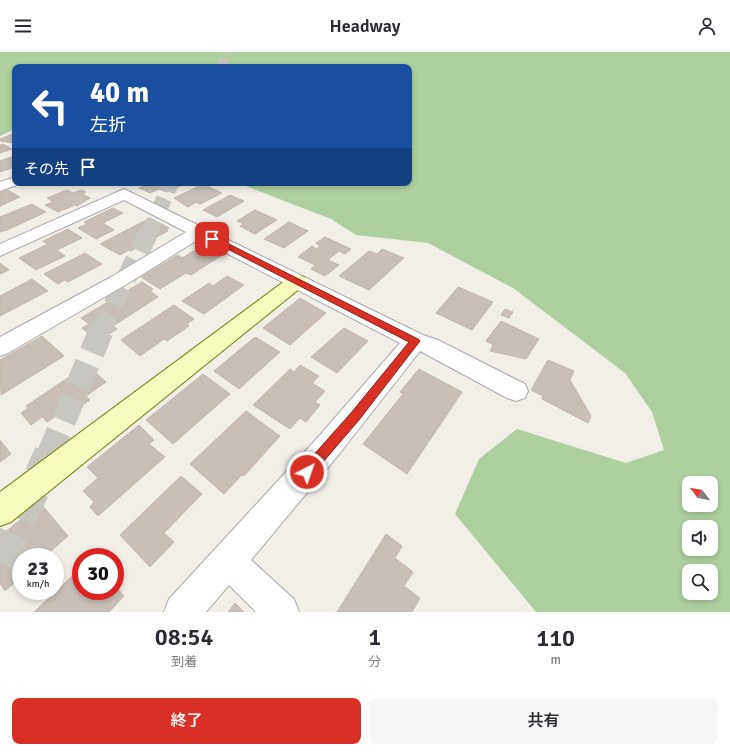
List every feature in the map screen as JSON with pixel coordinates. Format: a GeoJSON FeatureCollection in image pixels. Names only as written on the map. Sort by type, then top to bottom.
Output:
{"type":"FeatureCollection","features":[{"type":"Feature","properties":{"kind":"street"},"geometry":{"type":"LineString","coordinates":[[0,187],[12,182]]}},
{"type":"Feature","properties":{"kind":"street"},"geometry":{"type":"LineString","coordinates":[[0,251],[118,190],[198,232],[415,341],[430,346],[516,391]]}},
{"type":"Feature","properties":{"kind":"street"},"geometry":{"type":"LineString","coordinates":[[0,347],[120,280],[198,232]]}},
{"type":"Feature","properties":{"kind":"street"},"geometry":{"type":"LineString","coordinates":[[0,511],[297,281]]}},
{"type":"Feature","properties":{"kind":"street"},"geometry":{"type":"LineString","coordinates":[[182,612],[355,416],[415,341]]}},
{"type":"Feature","properties":{"kind":"street"},"geometry":{"type":"LineString","coordinates":[[228,561],[281,612]]}},
{"type":"Feature","properties":{"kind":"green space"},"geometry":{"type":"Polygon","coordinates":[[[0,52],[730,52],[730,612],[536,612],[455,514],[479,459],[517,429],[626,463],[664,450],[652,412],[625,373],[513,288],[428,243],[356,235],[331,219],[246,186],[412,186],[412,64],[12,64],[12,130],[0,136],[0,52]]]}},
{"type":"Feature","properties":{"kind":"building"},"geometry":{"type":"Polygon","coordinates":[[[12,134],[12,143],[0,141],[0,139],[12,134]]]}},
{"type":"Feature","properties":{"kind":"building"},"geometry":{"type":"Polygon","coordinates":[[[3,144],[12,149],[0,153],[0,145],[3,144]]]}},
{"type":"Feature","properties":{"kind":"building"},"geometry":{"type":"Polygon","coordinates":[[[12,157],[12,168],[0,172],[0,161],[12,157]]]}},
{"type":"Feature","properties":{"kind":"building"},"geometry":{"type":"Polygon","coordinates":[[[143,186],[180,186],[167,192],[159,189],[150,193],[139,188],[143,186]]]}},
{"type":"Feature","properties":{"kind":"building"},"geometry":{"type":"Polygon","coordinates":[[[199,186],[207,186],[222,193],[200,204],[196,202],[188,207],[174,198],[199,186]]]}},
{"type":"Feature","properties":{"kind":"building"},"geometry":{"type":"Polygon","coordinates":[[[8,190],[20,197],[0,206],[0,193],[8,190]]]}},
{"type":"Feature","properties":{"kind":"building"},"geometry":{"type":"Polygon","coordinates":[[[67,190],[73,193],[81,190],[86,192],[82,194],[90,198],[77,206],[75,205],[58,212],[45,205],[53,202],[47,198],[67,190]]]}},
{"type":"Feature","properties":{"kind":"building"},"geometry":{"type":"Polygon","coordinates":[[[230,195],[244,201],[217,217],[203,210],[230,195]]]}},
{"type":"Feature","properties":{"kind":"building"},"geometry":{"type":"Polygon","coordinates":[[[32,204],[46,212],[0,232],[0,217],[32,204]]]}},
{"type":"Feature","properties":{"kind":"building"},"geometry":{"type":"Polygon","coordinates":[[[113,208],[123,213],[103,223],[114,230],[96,239],[78,228],[87,224],[84,222],[113,208]]]}},
{"type":"Feature","properties":{"kind":"building"},"geometry":{"type":"Polygon","coordinates":[[[255,210],[277,220],[255,234],[240,226],[244,224],[237,221],[255,210]]]}},
{"type":"Feature","properties":{"kind":"building"},"geometry":{"type":"Polygon","coordinates":[[[150,218],[169,228],[166,230],[168,231],[131,251],[129,250],[120,255],[100,244],[150,218]]]}},
{"type":"Feature","properties":{"kind":"building"},"geometry":{"type":"Polygon","coordinates":[[[289,222],[308,231],[284,248],[264,239],[289,222]]]}},
{"type":"Feature","properties":{"kind":"building"},"geometry":{"type":"Polygon","coordinates":[[[68,229],[82,238],[57,250],[65,256],[36,270],[19,258],[48,244],[43,241],[68,229]]]}},
{"type":"Feature","properties":{"kind":"building"},"geometry":{"type":"Polygon","coordinates":[[[325,237],[351,249],[345,254],[339,251],[328,260],[339,265],[325,276],[311,269],[315,265],[298,257],[312,246],[316,249],[320,246],[316,243],[325,237]]]}},
{"type":"Feature","properties":{"kind":"building"},"geometry":{"type":"Polygon","coordinates":[[[204,245],[222,255],[191,275],[186,273],[160,289],[141,277],[178,255],[182,258],[204,245]]]}},
{"type":"Feature","properties":{"kind":"building"},"geometry":{"type":"Polygon","coordinates":[[[382,249],[404,258],[369,290],[339,276],[369,251],[377,254],[382,249]]]}},
{"type":"Feature","properties":{"kind":"building"},"geometry":{"type":"Polygon","coordinates":[[[85,253],[102,264],[68,282],[65,280],[58,284],[44,274],[85,253]]]}},
{"type":"Feature","properties":{"kind":"building"},"geometry":{"type":"Polygon","coordinates":[[[0,263],[9,270],[0,274],[0,263]]]}},
{"type":"Feature","properties":{"kind":"building"},"geometry":{"type":"Polygon","coordinates":[[[227,276],[244,285],[204,314],[182,301],[209,283],[213,286],[227,276]]]}},
{"type":"Feature","properties":{"kind":"building"},"geometry":{"type":"Polygon","coordinates":[[[32,279],[48,291],[0,316],[0,296],[32,279]]]}},
{"type":"Feature","properties":{"kind":"building"},"geometry":{"type":"Polygon","coordinates":[[[142,282],[153,289],[150,291],[158,297],[113,326],[117,329],[98,341],[82,328],[89,324],[81,318],[142,282]]]}},
{"type":"Feature","properties":{"kind":"building"},"geometry":{"type":"Polygon","coordinates":[[[458,287],[493,302],[472,330],[436,313],[458,287]]]}},
{"type":"Feature","properties":{"kind":"building"},"geometry":{"type":"Polygon","coordinates":[[[300,298],[326,313],[290,345],[263,328],[300,298]]]}},
{"type":"Feature","properties":{"kind":"building"},"geometry":{"type":"Polygon","coordinates":[[[174,305],[194,319],[187,324],[189,326],[167,341],[164,339],[140,356],[121,340],[174,305]]]}},
{"type":"Feature","properties":{"kind":"building"},"geometry":{"type":"Polygon","coordinates":[[[505,309],[513,312],[509,318],[501,315],[505,309]]]}},
{"type":"Feature","properties":{"kind":"building"},"geometry":{"type":"Polygon","coordinates":[[[501,321],[539,339],[526,359],[490,351],[493,345],[486,341],[501,321]]]}},
{"type":"Feature","properties":{"kind":"building"},"geometry":{"type":"Polygon","coordinates":[[[344,328],[368,341],[337,373],[311,357],[344,328]]]}},
{"type":"Feature","properties":{"kind":"building"},"geometry":{"type":"Polygon","coordinates":[[[42,336],[64,356],[1,395],[0,360],[42,336]]]}},
{"type":"Feature","properties":{"kind":"building"},"geometry":{"type":"Polygon","coordinates":[[[255,337],[280,352],[239,389],[214,371],[255,337]]]}},
{"type":"Feature","properties":{"kind":"building"},"geometry":{"type":"Polygon","coordinates":[[[548,360],[574,371],[570,380],[591,416],[588,423],[542,399],[543,396],[531,390],[548,360]]]}},
{"type":"Feature","properties":{"kind":"building"},"geometry":{"type":"Polygon","coordinates":[[[87,365],[106,382],[86,396],[90,400],[61,419],[58,415],[47,422],[42,417],[31,425],[21,413],[28,408],[26,406],[87,365]]]}},
{"type":"Feature","properties":{"kind":"building"},"geometry":{"type":"Polygon","coordinates":[[[300,365],[319,376],[312,383],[325,391],[315,402],[320,405],[306,422],[300,418],[290,429],[253,405],[290,369],[294,372],[300,365]]]}},
{"type":"Feature","properties":{"kind":"building"},"geometry":{"type":"Polygon","coordinates":[[[419,369],[462,392],[407,474],[363,444],[403,394],[400,392],[419,369]]]}},
{"type":"Feature","properties":{"kind":"building"},"geometry":{"type":"Polygon","coordinates":[[[203,374],[230,394],[173,444],[146,420],[203,374]]]}},
{"type":"Feature","properties":{"kind":"building"},"geometry":{"type":"Polygon","coordinates":[[[246,411],[280,436],[244,476],[242,475],[224,494],[190,464],[246,411]]]}},
{"type":"Feature","properties":{"kind":"building"},"geometry":{"type":"Polygon","coordinates":[[[139,425],[154,440],[149,444],[165,457],[98,516],[90,507],[94,502],[83,491],[98,478],[87,467],[139,425]]]}},
{"type":"Feature","properties":{"kind":"building"},"geometry":{"type":"Polygon","coordinates":[[[0,440],[11,454],[0,462],[0,440]]]}},
{"type":"Feature","properties":{"kind":"building"},"geometry":{"type":"Polygon","coordinates":[[[181,476],[202,494],[164,533],[174,542],[150,567],[120,535],[181,476]]]}},
{"type":"Feature","properties":{"kind":"building"},"geometry":{"type":"Polygon","coordinates":[[[41,504],[68,536],[54,548],[12,548],[12,585],[5,591],[0,583],[0,536],[41,504]]]}},
{"type":"Feature","properties":{"kind":"building"},"geometry":{"type":"Polygon","coordinates":[[[386,534],[402,546],[395,558],[413,572],[404,586],[420,598],[412,612],[337,612],[386,534]]]}},
{"type":"Feature","properties":{"kind":"building"},"geometry":{"type":"Polygon","coordinates":[[[72,576],[72,600],[120,600],[109,612],[34,612],[47,600],[64,600],[64,584],[72,576]]]}},
{"type":"Feature","properties":{"kind":"building"},"geometry":{"type":"Polygon","coordinates":[[[235,603],[244,612],[228,612],[235,603]]]}},
{"type":"Feature","properties":{"kind":"tunnel"},"geometry":{"type":"LineString","coordinates":[[222,64],[228,52]]}},
{"type":"Feature","properties":{"kind":"tunnel"},"geometry":{"type":"LineString","coordinates":[[148,235],[170,186]]}},
{"type":"Feature","properties":{"kind":"tunnel"},"geometry":{"type":"LineString","coordinates":[[100,332],[148,234]]}},
{"type":"Feature","properties":{"kind":"tunnel"},"geometry":{"type":"LineString","coordinates":[[49,455],[101,331]]}},
{"type":"Feature","properties":{"kind":"tunnel"},"geometry":{"type":"LineString","coordinates":[[0,563],[50,454]]}},
{"type":"Feature","properties":{"kind":"route"},"geometry":{"type":"LineString","coordinates":[[212,239],[415,341],[355,416],[307,472]]}}]}
